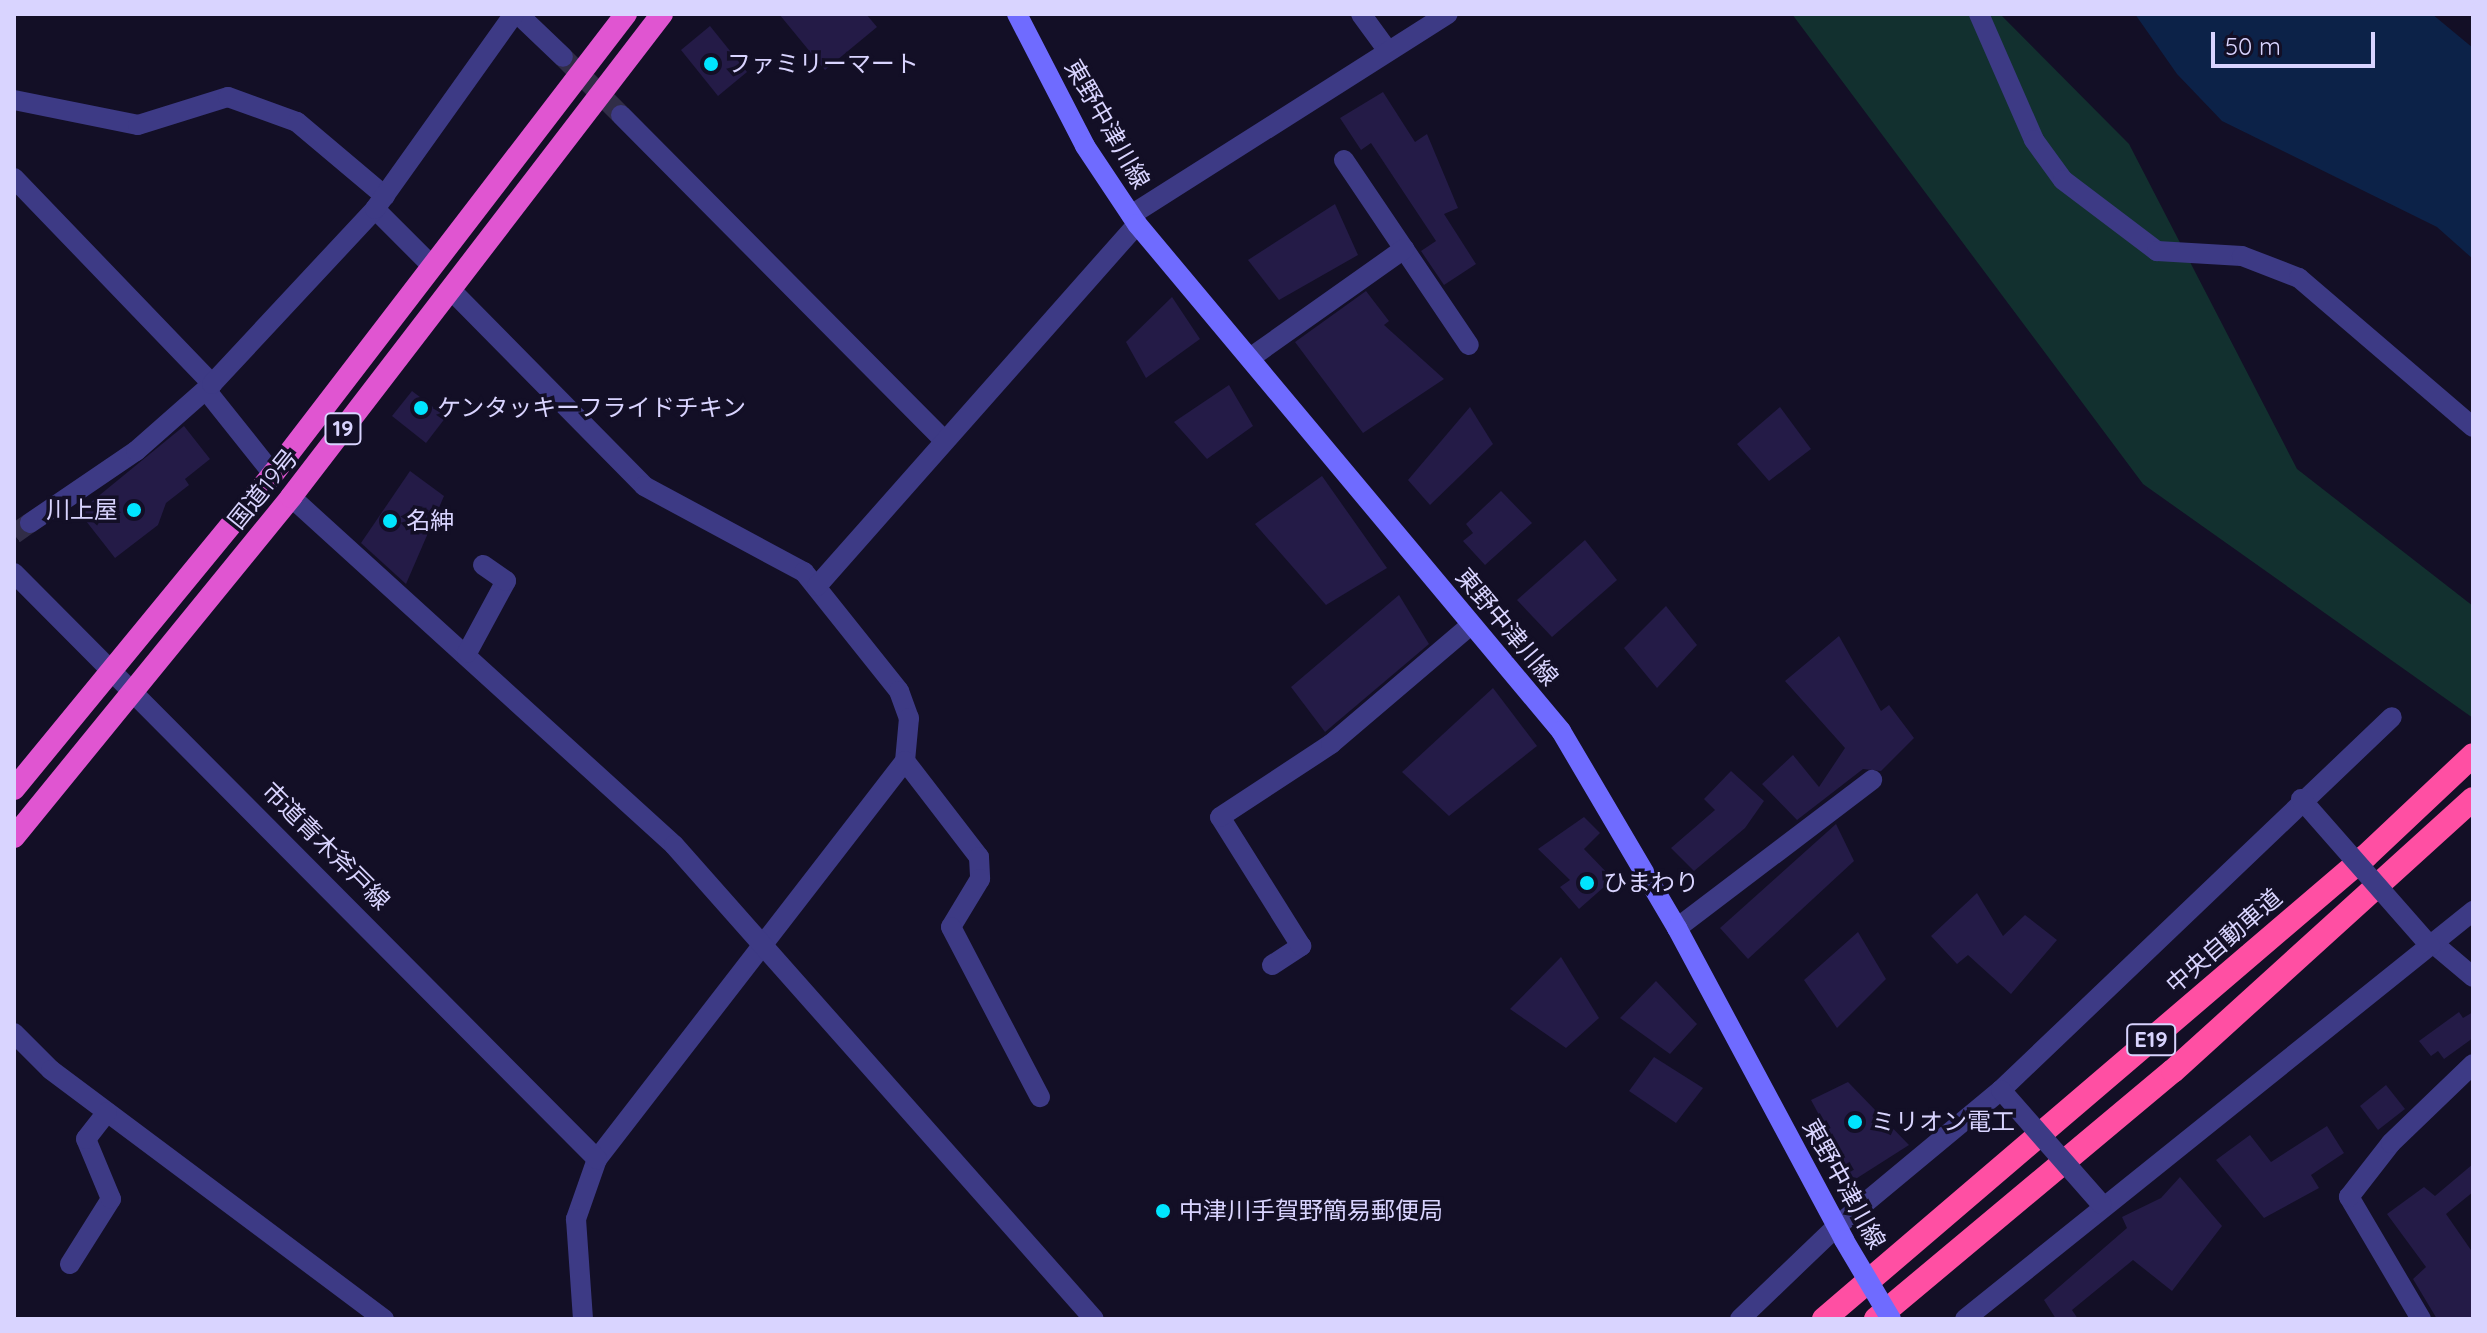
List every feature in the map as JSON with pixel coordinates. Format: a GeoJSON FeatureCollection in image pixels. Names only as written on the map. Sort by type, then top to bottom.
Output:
{"type":"FeatureCollection","features":[{"type":"Feature","properties":{"kind":"highway","name":"国道19号"},"geometry":{"type":"LineString","coordinates":[[14,789],[273,474],[626,14]]}},
{"type":"Feature","properties":{"kind":"highway","name":"国道19号"},"geometry":{"type":"LineString","coordinates":[[14,837],[291,497],[662,14]]}},
{"type":"Feature","properties":{"kind":"highway","name":"中央自動車道"},"geometry":{"type":"LineString","coordinates":[[1824,1319],[2366,856],[2473,755]]}},
{"type":"Feature","properties":{"kind":"highway","name":"E19"},"geometry":{"type":"LineString","coordinates":[[1876,1319],[2173,1071],[2473,799]]}},
{"type":"Feature","properties":{"kind":"main road","name":"東野中津川線"},"geometry":{"type":"LineString","coordinates":[[1017,14],[1085,146],[1134,219],[1561,731],[1677,928],[1840,1233],[1891,1319]]}},
{"type":"Feature","properties":{"kind":"street"},"geometry":{"type":"LineString","coordinates":[[30,523],[136,451],[209,387],[380,203],[516,14],[563,57]]}},
{"type":"Feature","properties":{"kind":"street"},"geometry":{"type":"LineString","coordinates":[[1361,14],[1388,51]]}},
{"type":"Feature","properties":{"kind":"street"},"geometry":{"type":"LineString","coordinates":[[817,586],[941,437],[1134,219],[1448,14]]}},
{"type":"Feature","properties":{"kind":"street"},"geometry":{"type":"LineString","coordinates":[[1979,14],[2034,140],[2063,180],[2157,251],[2242,256],[2299,278],[2473,427]]}},
{"type":"Feature","properties":{"kind":"street"},"geometry":{"type":"LineString","coordinates":[[14,100],[138,125],[228,97],[297,122],[380,203],[431,265]]}},
{"type":"Feature","properties":{"kind":"street"},"geometry":{"type":"LineString","coordinates":[[621,115],[941,437]]}},
{"type":"Feature","properties":{"kind":"street"},"geometry":{"type":"LineString","coordinates":[[1344,160],[1469,345]]}},
{"type":"Feature","properties":{"kind":"street"},"geometry":{"type":"LineString","coordinates":[[14,178],[209,387],[273,474]]}},
{"type":"Feature","properties":{"kind":"street"},"geometry":{"type":"LineString","coordinates":[[1250,358],[1404,249]]}},
{"type":"Feature","properties":{"kind":"street"},"geometry":{"type":"LineString","coordinates":[[451,290],[644,486],[804,572],[899,691],[909,718],[905,761],[597,1159],[576,1219],[583,1319]]}},
{"type":"Feature","properties":{"kind":"street"},"geometry":{"type":"LineString","coordinates":[[291,497],[467,653],[674,845],[764,940],[1094,1319]]}},
{"type":"Feature","properties":{"kind":"street"},"geometry":{"type":"LineString","coordinates":[[467,653],[506,581],[483,565]]}},
{"type":"Feature","properties":{"kind":"street","name":"市道青木斧戸線"},"geometry":{"type":"LineString","coordinates":[[14,573],[134,689],[597,1159]]}},
{"type":"Feature","properties":{"kind":"street"},"geometry":{"type":"LineString","coordinates":[[1272,965],[1301,946],[1220,817],[1331,744],[1471,625]]}},
{"type":"Feature","properties":{"kind":"street"},"geometry":{"type":"LineString","coordinates":[[1740,1319],[2001,1090],[2301,799],[2392,717]]}},
{"type":"Feature","properties":{"kind":"street"},"geometry":{"type":"LineString","coordinates":[[905,761],[979,857],[980,879],[951,927],[1040,1097]]}},
{"type":"Feature","properties":{"kind":"street"},"geometry":{"type":"LineString","coordinates":[[1677,928],[1872,780]]}},
{"type":"Feature","properties":{"kind":"street"},"geometry":{"type":"LineString","coordinates":[[2301,799],[2432,945],[2473,977]]}},
{"type":"Feature","properties":{"kind":"street"},"geometry":{"type":"LineString","coordinates":[[1965,1319],[2101,1204],[2185,1149],[2473,911]]}},
{"type":"Feature","properties":{"kind":"street"},"geometry":{"type":"LineString","coordinates":[[14,1033],[107,1112],[384,1319]]}},
{"type":"Feature","properties":{"kind":"street"},"geometry":{"type":"LineString","coordinates":[[2421,1319],[2349,1197],[2391,1143],[2473,1064]]}},
{"type":"Feature","properties":{"kind":"street"},"geometry":{"type":"LineString","coordinates":[[2001,1090],[2101,1204]]}},
{"type":"Feature","properties":{"kind":"street"},"geometry":{"type":"LineString","coordinates":[[70,1264],[111,1199],[86,1139],[107,1112]]}},
{"type":"Feature","properties":{"kind":"green space"},"geometry":{"type":"Polygon","coordinates":[[[1792,14],[2000,14],[2129,144],[2297,469],[2473,606],[2473,718],[2143,484],[1792,14]]]}},
{"type":"Feature","properties":{"kind":"water"},"geometry":{"type":"Polygon","coordinates":[[[2135,14],[2432,14],[2473,48],[2473,259],[2437,227],[2222,121],[2177,74],[2135,14]]]}},
{"type":"Feature","properties":{"kind":"building"},"geometry":{"type":"Polygon","coordinates":[[[779,14],[866,14],[877,27],[825,70],[779,14]]]}},
{"type":"Feature","properties":{"kind":"building"},"geometry":{"type":"Polygon","coordinates":[[[710,26],[747,72],[718,96],[681,50],[710,26]]]}},
{"type":"Feature","properties":{"kind":"building"},"geometry":{"type":"Polygon","coordinates":[[[1383,92],[1415,142],[1427,134],[1458,208],[1444,214],[1476,264],[1444,285],[1421,251],[1436,241],[1371,143],[1361,150],[1340,118],[1383,92]]]}},
{"type":"Feature","properties":{"kind":"building"},"geometry":{"type":"Polygon","coordinates":[[[1335,204],[1358,255],[1279,300],[1248,260],[1335,204]]]}},
{"type":"Feature","properties":{"kind":"building"},"geometry":{"type":"Polygon","coordinates":[[[1366,291],[1389,321],[1384,325],[1444,379],[1363,433],[1295,342],[1366,291]]]}},
{"type":"Feature","properties":{"kind":"building"},"geometry":{"type":"Polygon","coordinates":[[[1172,297],[1200,339],[1146,378],[1126,342],[1172,297]]]}},
{"type":"Feature","properties":{"kind":"building"},"geometry":{"type":"Polygon","coordinates":[[[1229,385],[1253,426],[1207,459],[1174,422],[1229,385]]]}},
{"type":"Feature","properties":{"kind":"building"},"geometry":{"type":"Polygon","coordinates":[[[412,391],[446,417],[426,443],[392,416],[412,391]]]}},
{"type":"Feature","properties":{"kind":"building"},"geometry":{"type":"Polygon","coordinates":[[[1470,407],[1493,444],[1430,505],[1408,480],[1470,407]]]}},
{"type":"Feature","properties":{"kind":"building"},"geometry":{"type":"Polygon","coordinates":[[[1780,407],[1811,449],[1769,481],[1737,444],[1780,407]]]}},
{"type":"Feature","properties":{"kind":"building"},"geometry":{"type":"Polygon","coordinates":[[[184,426],[210,459],[185,479],[189,485],[166,503],[158,525],[115,558],[79,512],[184,426]]]}},
{"type":"Feature","properties":{"kind":"building"},"geometry":{"type":"Polygon","coordinates":[[[410,471],[444,496],[406,584],[361,543],[410,471]]]}},
{"type":"Feature","properties":{"kind":"building"},"geometry":{"type":"Polygon","coordinates":[[[1322,476],[1387,568],[1326,605],[1255,524],[1322,476]]]}},
{"type":"Feature","properties":{"kind":"building"},"geometry":{"type":"Polygon","coordinates":[[[1501,491],[1532,523],[1485,565],[1463,541],[1473,533],[1466,524],[1501,491]]]}},
{"type":"Feature","properties":{"kind":"building"},"geometry":{"type":"Polygon","coordinates":[[[1585,540],[1617,580],[1552,637],[1517,600],[1585,540]]]}},
{"type":"Feature","properties":{"kind":"building"},"geometry":{"type":"Polygon","coordinates":[[[1399,595],[1429,644],[1325,732],[1291,687],[1399,595]]]}},
{"type":"Feature","properties":{"kind":"building"},"geometry":{"type":"Polygon","coordinates":[[[1666,606],[1697,645],[1657,688],[1624,648],[1666,606]]]}},
{"type":"Feature","properties":{"kind":"building"},"geometry":{"type":"Polygon","coordinates":[[[1839,636],[1881,711],[1889,705],[1914,738],[1881,771],[1863,769],[1797,820],[1762,784],[1793,755],[1819,787],[1845,748],[1785,681],[1839,636]]]}},
{"type":"Feature","properties":{"kind":"building"},"geometry":{"type":"Polygon","coordinates":[[[1493,688],[1537,746],[1449,816],[1402,772],[1493,688]]]}},
{"type":"Feature","properties":{"kind":"building"},"geometry":{"type":"Polygon","coordinates":[[[1731,771],[1764,801],[1745,828],[1694,871],[1671,848],[1715,810],[1704,799],[1731,771]]]}},
{"type":"Feature","properties":{"kind":"building"},"geometry":{"type":"Polygon","coordinates":[[[1584,817],[1600,833],[1584,849],[1613,879],[1579,909],[1560,887],[1570,880],[1538,849],[1584,817]]]}},
{"type":"Feature","properties":{"kind":"building"},"geometry":{"type":"Polygon","coordinates":[[[1836,824],[1854,861],[1748,959],[1720,928],[1836,824]]]}},
{"type":"Feature","properties":{"kind":"building"},"geometry":{"type":"Polygon","coordinates":[[[1977,893],[2003,936],[2025,915],[2057,940],[2011,994],[1968,955],[1957,964],[1931,936],[1977,893]]]}},
{"type":"Feature","properties":{"kind":"building"},"geometry":{"type":"Polygon","coordinates":[[[1858,932],[1886,979],[1837,1028],[1804,980],[1858,932]]]}},
{"type":"Feature","properties":{"kind":"building"},"geometry":{"type":"Polygon","coordinates":[[[1561,957],[1599,1018],[1566,1048],[1510,1009],[1561,957]]]}},
{"type":"Feature","properties":{"kind":"building"},"geometry":{"type":"Polygon","coordinates":[[[1656,981],[1697,1024],[1670,1054],[1620,1018],[1656,981]]]}},
{"type":"Feature","properties":{"kind":"building"},"geometry":{"type":"Polygon","coordinates":[[[2459,1012],[2463,1018],[2473,1012],[2473,1038],[2444,1059],[2438,1051],[2431,1056],[2419,1041],[2459,1012]]]}},
{"type":"Feature","properties":{"kind":"building"},"geometry":{"type":"Polygon","coordinates":[[[1654,1057],[1703,1088],[1676,1123],[1629,1091],[1654,1057]]]}},
{"type":"Feature","properties":{"kind":"building","name":"ミリオン電工"},"geometry":{"type":"Polygon","coordinates":[[[1848,1082],[1909,1145],[1854,1180],[1811,1100],[1848,1082]]]}},
{"type":"Feature","properties":{"kind":"building"},"geometry":{"type":"Polygon","coordinates":[[[2386,1085],[2405,1109],[2378,1130],[2360,1106],[2386,1085]]]}},
{"type":"Feature","properties":{"kind":"building"},"geometry":{"type":"Polygon","coordinates":[[[2327,1126],[2344,1153],[2311,1175],[2319,1188],[2264,1218],[2216,1160],[2250,1135],[2271,1162],[2327,1126]]]}},
{"type":"Feature","properties":{"kind":"building"},"geometry":{"type":"Polygon","coordinates":[[[2473,1164],[2473,1192],[2446,1214],[2473,1253],[2473,1319],[2437,1319],[2413,1279],[2426,1267],[2387,1214],[2424,1187],[2435,1196],[2473,1164]]]}},
{"type":"Feature","properties":{"kind":"building"},"geometry":{"type":"Polygon","coordinates":[[[2180,1177],[2222,1226],[2172,1291],[2133,1260],[2072,1310],[2078,1319],[2056,1319],[2044,1300],[2127,1228],[2122,1217],[2161,1198],[2180,1177]]]}},
{"type":"Feature","properties":{"kind":"tunnel"},"geometry":{"type":"LineString","coordinates":[[563,57],[621,115]]}},
{"type":"Feature","properties":{"kind":"tunnel"},"geometry":{"type":"LineString","coordinates":[[14,534],[30,523]]}},
{"type":"Feature","properties":{"kind":"place","name":"ファミリーマート"},"geometry":{"type":"Point","coordinates":[711,64]}},
{"type":"Feature","properties":{"kind":"place","name":"ケンタッキーフライドチキン"},"geometry":{"type":"Point","coordinates":[421,408]}},
{"type":"Feature","properties":{"kind":"place","name":"川上屋"},"geometry":{"type":"Point","coordinates":[134,510]}},
{"type":"Feature","properties":{"kind":"place","name":"名紳"},"geometry":{"type":"Point","coordinates":[390,521]}},
{"type":"Feature","properties":{"kind":"place","name":"ひまわり"},"geometry":{"type":"Point","coordinates":[1587,883]}},
{"type":"Feature","properties":{"kind":"place","name":"ミリオン電工"},"geometry":{"type":"Point","coordinates":[1855,1122]}},
{"type":"Feature","properties":{"kind":"place","name":"中津川手賀野簡易郵便局"},"geometry":{"type":"Point","coordinates":[1163,1211]}}]}
